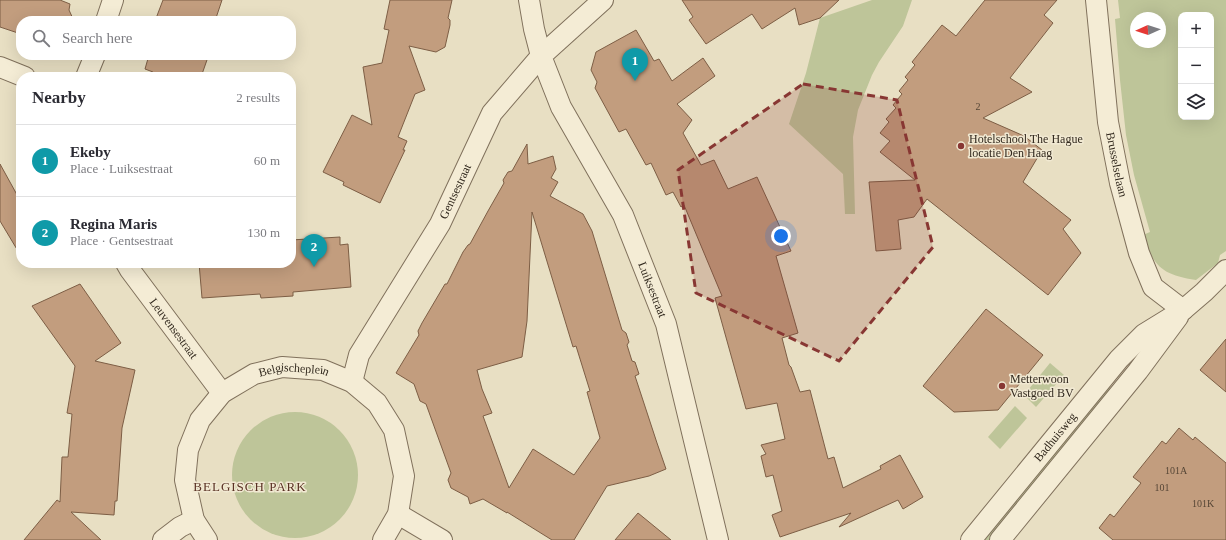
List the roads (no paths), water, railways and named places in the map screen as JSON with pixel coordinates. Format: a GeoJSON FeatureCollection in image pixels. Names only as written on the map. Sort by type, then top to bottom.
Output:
{"type":"FeatureCollection","features":[{"type":"Feature","properties":{"kind":"street"},"geometry":{"type":"LineString","coordinates":[[108,16],[113,0]]}},
{"type":"Feature","properties":{"kind":"street"},"geometry":{"type":"LineString","coordinates":[[529,0],[541,56]]}},
{"type":"Feature","properties":{"kind":"street","name":"Gentsestraat"},"geometry":{"type":"LineString","coordinates":[[352,382],[359,355],[440,224],[492,113],[541,56],[603,0]]}},
{"type":"Feature","properties":{"kind":"street","name":"Brusselselaan"},"geometry":{"type":"LineString","coordinates":[[1096,0],[1108,122],[1120,183],[1139,253],[1153,287],[1183,310]]}},
{"type":"Feature","properties":{"kind":"street","name":"Luiksestraat"},"geometry":{"type":"LineString","coordinates":[[541,56],[561,107],[622,215],[666,324],[718,540]]}},
{"type":"Feature","properties":{"kind":"street"},"geometry":{"type":"LineString","coordinates":[[88,72],[93,60]]}},
{"type":"Feature","properties":{"kind":"street"},"geometry":{"type":"LineString","coordinates":[[0,67],[16,73]]}},
{"type":"Feature","properties":{"kind":"street","name":"Leuvensestraat"},"geometry":{"type":"LineString","coordinates":[[129,268],[222,394]]}},
{"type":"Feature","properties":{"kind":"street","name":"Badhuisweg"},"geometry":{"type":"LineString","coordinates":[[971,540],[1119,359],[1144,334],[1183,310],[1226,270]]}},
{"type":"Feature","properties":{"kind":"street","name":"Badhuisweg"},"geometry":{"type":"LineString","coordinates":[[1000,540],[1138,371],[1183,310]]}},
{"type":"Feature","properties":{"kind":"street","name":"Belgischeplein"},"geometry":{"type":"LineString","coordinates":[[207,540],[194,520],[185,480],[188,450],[200,420],[222,394],[254,374],[282,367],[323,370],[352,382],[377,404],[394,430],[404,476],[398,514],[383,540]]}},
{"type":"Feature","properties":{"kind":"street"},"geometry":{"type":"LineString","coordinates":[[398,514],[442,540]]}},
{"type":"Feature","properties":{"kind":"street"},"geometry":{"type":"LineString","coordinates":[[163,540],[180,527],[194,520]]}},
{"type":"Feature","properties":{"kind":"place","name":"Ekeby"},"geometry":{"type":"Point","coordinates":[635,81]}},
{"type":"Feature","properties":{"kind":"place","name":"Hotelschool The Hague locatie Den Haag"},"geometry":{"type":"Point","coordinates":[961,146]}},
{"type":"Feature","properties":{"kind":"place","name":"Regina Maris"},"geometry":{"type":"Point","coordinates":[314,267]}},
{"type":"Feature","properties":{"kind":"place","name":"Metterwoon Vastgoed BV"},"geometry":{"type":"Point","coordinates":[1002,386]}},
{"type":"Feature","properties":{"kind":"district","name":"BELGISCH PARK"},"geometry":{"type":"Point","coordinates":[250,486]}}]}
